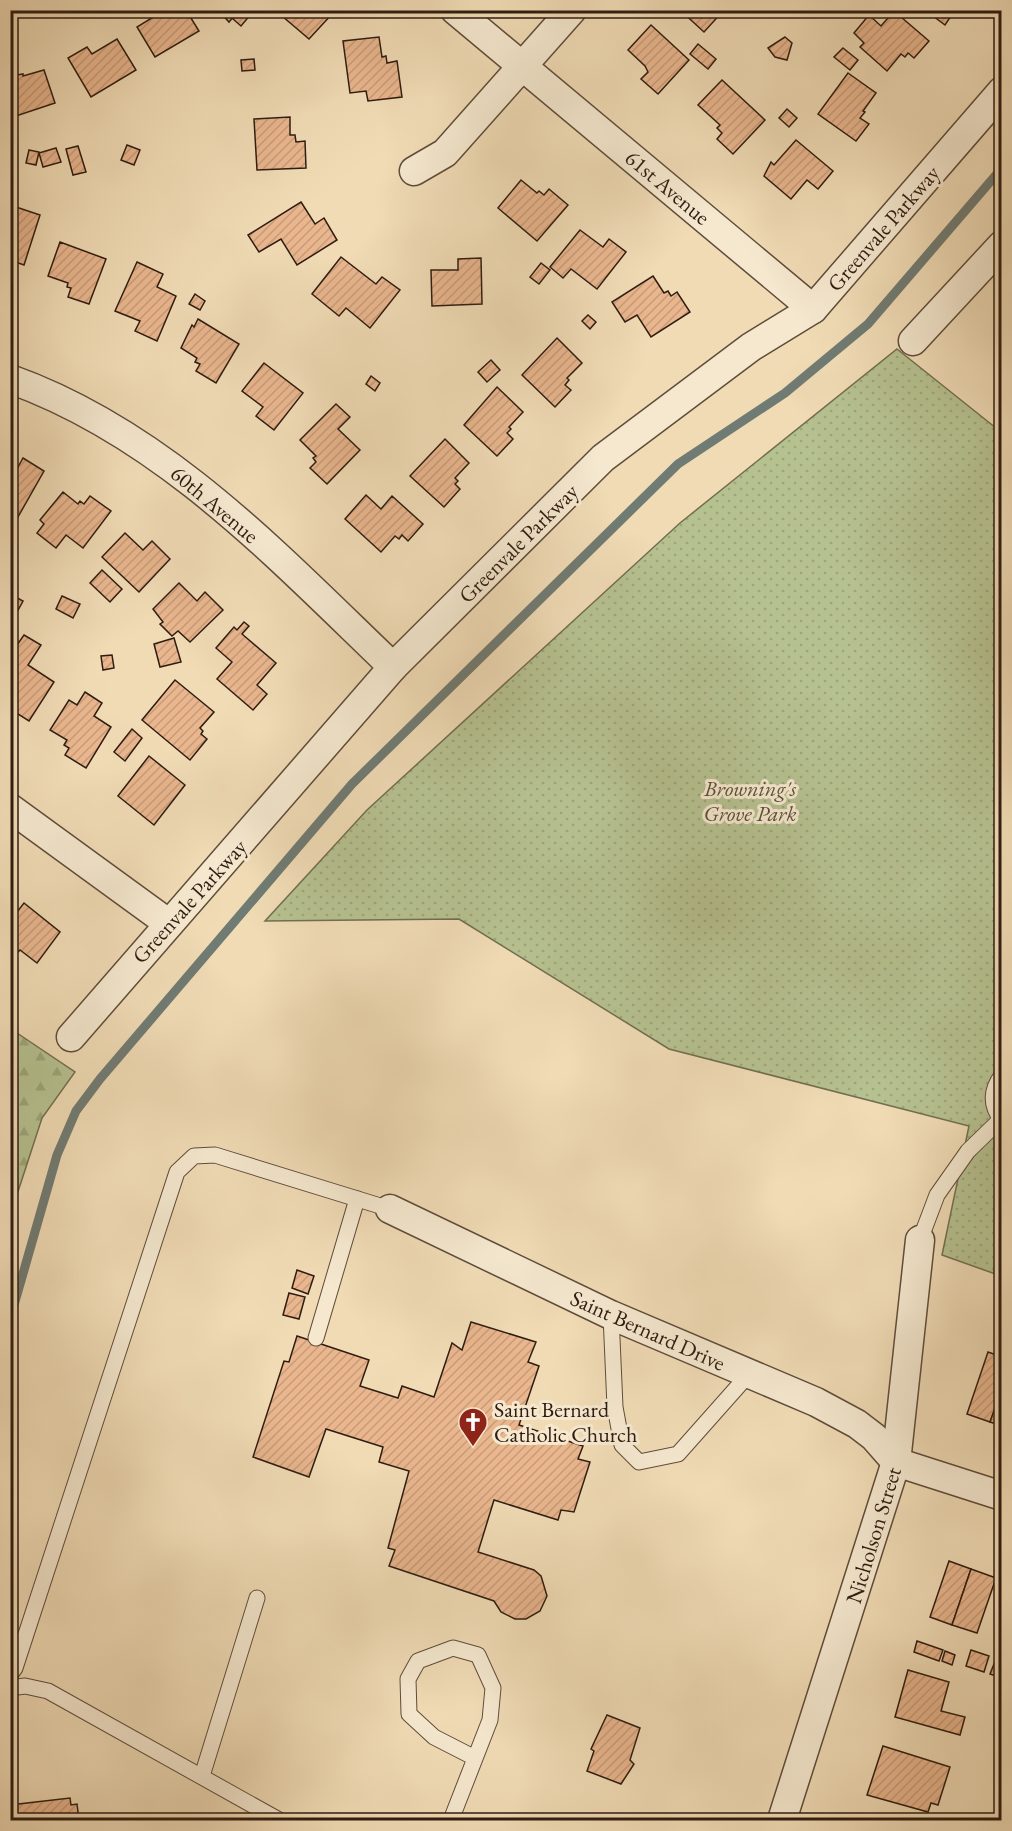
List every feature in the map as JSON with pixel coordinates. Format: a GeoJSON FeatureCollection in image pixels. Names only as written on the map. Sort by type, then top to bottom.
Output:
{"type":"FeatureCollection","features":[{"type":"Feature","properties":{"kind":"street","name":"61st Avenue"},"geometry":{"type":"LineString","coordinates":[[455,10],[813,309]]}},
{"type":"Feature","properties":{"kind":"street"},"geometry":{"type":"LineString","coordinates":[[414,171],[445,153],[572,10]]}},
{"type":"Feature","properties":{"kind":"street","name":"Greenvale Parkway"},"geometry":{"type":"LineString","coordinates":[[71,1038],[168,923],[284,795],[393,667],[603,458],[750,347],[813,309],[1002,92]]}},
{"type":"Feature","properties":{"kind":"street"},"geometry":{"type":"LineString","coordinates":[[913,341],[1002,245]]}},
{"type":"Feature","properties":{"kind":"street","name":"60th Avenue"},"geometry":{"type":"LineString","coordinates":[[10,379],[127,434],[162,460],[208,495],[393,667]]}},
{"type":"Feature","properties":{"kind":"street"},"geometry":{"type":"LineString","coordinates":[[10,808],[168,923]]}},
{"type":"Feature","properties":{"kind":"street","name":"Saint Bernard Drive"},"geometry":{"type":"LineString","coordinates":[[390,1209],[611,1315],[816,1402],[857,1424],[874,1437],[896,1462]]}},
{"type":"Feature","properties":{"kind":"street","name":"Nicholson Street"},"geometry":{"type":"LineString","coordinates":[[782,1821],[896,1462],[920,1240]]}},
{"type":"Feature","properties":{"kind":"street"},"geometry":{"type":"LineString","coordinates":[[896,1462],[1002,1496]]}},
{"type":"Feature","properties":{"kind":"lane"},"geometry":{"type":"LineString","coordinates":[[920,1240],[937,1195],[968,1151],[1001,1120],[992,1102],[994,1087],[1002,1075]]}},
{"type":"Feature","properties":{"kind":"lane"},"geometry":{"type":"LineString","coordinates":[[10,1675],[15,1668],[177,1172],[194,1156],[215,1155],[390,1209]]}},
{"type":"Feature","properties":{"kind":"lane"},"geometry":{"type":"LineString","coordinates":[[316,1338],[357,1199]]}},
{"type":"Feature","properties":{"kind":"lane"},"geometry":{"type":"LineString","coordinates":[[611,1315],[615,1407],[622,1445],[639,1462],[678,1455],[749,1374]]}},
{"type":"Feature","properties":{"kind":"lane"},"geometry":{"type":"LineString","coordinates":[[202,1776],[257,1598]]}},
{"type":"Feature","properties":{"kind":"lane"},"geometry":{"type":"LineString","coordinates":[[451,1821],[490,1720],[493,1688],[478,1655],[453,1648],[418,1661],[408,1679],[410,1714],[434,1737],[475,1758]]}},
{"type":"Feature","properties":{"kind":"lane"},"geometry":{"type":"LineString","coordinates":[[10,1688],[25,1686],[48,1691],[279,1821]]}},
{"type":"Feature","properties":{"kind":"green space","name":"Browning's Grove Park"},"geometry":{"type":"Polygon","coordinates":[[[897,349],[1001,432],[1001,1276],[942,1255],[969,1126],[669,1049],[459,919],[265,921],[367,810],[680,523],[897,349]]]}},
{"type":"Feature","properties":{"kind":"green space"},"geometry":{"type":"Polygon","coordinates":[[[11,1029],[75,1072],[42,1118],[11,1213],[11,1029]]]}},
{"type":"Feature","properties":{"kind":"building"},"geometry":{"type":"Polygon","coordinates":[[[159,10],[186,10],[199,31],[155,57],[137,27],[160,13],[159,10]]]}},
{"type":"Feature","properties":{"kind":"building"},"geometry":{"type":"Polygon","coordinates":[[[218,10],[239,10],[229,22],[218,10]]]}},
{"type":"Feature","properties":{"kind":"building"},"geometry":{"type":"Polygon","coordinates":[[[240,10],[251,14],[241,26],[233,19],[240,10]]]}},
{"type":"Feature","properties":{"kind":"building"},"geometry":{"type":"Polygon","coordinates":[[[275,10],[328,10],[332,14],[309,39],[275,10]]]}},
{"type":"Feature","properties":{"kind":"building"},"geometry":{"type":"Polygon","coordinates":[[[680,10],[724,10],[704,32],[680,10]]]}},
{"type":"Feature","properties":{"kind":"building"},"geometry":{"type":"Polygon","coordinates":[[[925,10],[955,10],[945,25],[925,10]]]}},
{"type":"Feature","properties":{"kind":"building"},"geometry":{"type":"Polygon","coordinates":[[[894,11],[929,41],[914,58],[908,53],[905,57],[901,54],[887,71],[860,47],[864,43],[854,33],[869,15],[881,26],[894,11]]]}},
{"type":"Feature","properties":{"kind":"building"},"geometry":{"type":"Polygon","coordinates":[[[651,25],[689,60],[658,94],[641,79],[648,72],[645,66],[628,50],[651,25]]]}},
{"type":"Feature","properties":{"kind":"building"},"geometry":{"type":"Polygon","coordinates":[[[379,37],[382,57],[386,56],[387,63],[397,61],[402,97],[368,101],[366,91],[350,93],[343,41],[379,37]]]}},
{"type":"Feature","properties":{"kind":"building"},"geometry":{"type":"Polygon","coordinates":[[[785,37],[792,43],[787,60],[775,57],[768,48],[785,37]]]}},
{"type":"Feature","properties":{"kind":"building"},"geometry":{"type":"Polygon","coordinates":[[[117,39],[136,70],[91,97],[68,58],[87,47],[92,54],[117,39]]]}},
{"type":"Feature","properties":{"kind":"building"},"geometry":{"type":"Polygon","coordinates":[[[698,44],[716,59],[708,69],[690,54],[698,44]]]}},
{"type":"Feature","properties":{"kind":"building"},"geometry":{"type":"Polygon","coordinates":[[[843,48],[858,60],[850,70],[834,57],[843,48]]]}},
{"type":"Feature","properties":{"kind":"building"},"geometry":{"type":"Polygon","coordinates":[[[254,59],[255,70],[242,71],[241,60],[254,59]]]}},
{"type":"Feature","properties":{"kind":"building"},"geometry":{"type":"Polygon","coordinates":[[[14,66],[17,75],[23,74],[23,76],[44,70],[55,103],[10,118],[10,67],[14,66]]]}},
{"type":"Feature","properties":{"kind":"building"},"geometry":{"type":"Polygon","coordinates":[[[848,73],[876,93],[860,118],[869,124],[856,141],[818,114],[848,73]]]}},
{"type":"Feature","properties":{"kind":"building"},"geometry":{"type":"Polygon","coordinates":[[[722,80],[765,120],[733,154],[717,139],[722,133],[717,128],[720,125],[698,105],[722,80]]]}},
{"type":"Feature","properties":{"kind":"building"},"geometry":{"type":"Polygon","coordinates":[[[787,109],[797,118],[789,127],[779,118],[787,109]]]}},
{"type":"Feature","properties":{"kind":"building"},"geometry":{"type":"Polygon","coordinates":[[[290,117],[290,135],[295,135],[296,142],[305,141],[306,168],[257,170],[254,119],[290,117]]]}},
{"type":"Feature","properties":{"kind":"building"},"geometry":{"type":"Polygon","coordinates":[[[796,140],[833,171],[818,189],[807,180],[791,199],[764,176],[771,162],[774,165],[796,140]]]}},
{"type":"Feature","properties":{"kind":"building"},"geometry":{"type":"Polygon","coordinates":[[[127,145],[140,150],[134,165],[121,160],[127,145]]]}},
{"type":"Feature","properties":{"kind":"building"},"geometry":{"type":"Polygon","coordinates":[[[78,146],[86,172],[73,175],[66,149],[78,146]]]}},
{"type":"Feature","properties":{"kind":"building"},"geometry":{"type":"Polygon","coordinates":[[[56,148],[61,162],[43,167],[39,153],[56,148]]]}},
{"type":"Feature","properties":{"kind":"building"},"geometry":{"type":"Polygon","coordinates":[[[29,150],[39,152],[36,165],[26,163],[29,150]]]}},
{"type":"Feature","properties":{"kind":"building"},"geometry":{"type":"Polygon","coordinates":[[[521,180],[537,193],[539,191],[544,195],[549,189],[568,205],[537,241],[498,208],[521,180]]]}},
{"type":"Feature","properties":{"kind":"building"},"geometry":{"type":"Polygon","coordinates":[[[301,202],[315,224],[324,218],[337,240],[297,265],[281,239],[259,252],[248,235],[301,202]]]}},
{"type":"Feature","properties":{"kind":"building"},"geometry":{"type":"Polygon","coordinates":[[[13,206],[40,215],[24,265],[10,260],[13,206]]]}},
{"type":"Feature","properties":{"kind":"building"},"geometry":{"type":"Polygon","coordinates":[[[580,230],[603,247],[609,239],[626,252],[597,289],[571,269],[563,278],[550,267],[580,230]]]}},
{"type":"Feature","properties":{"kind":"building"},"geometry":{"type":"Polygon","coordinates":[[[60,242],[106,259],[89,304],[68,297],[71,288],[67,287],[68,283],[48,276],[60,242]]]}},
{"type":"Feature","properties":{"kind":"building"},"geometry":{"type":"Polygon","coordinates":[[[341,257],[376,284],[382,277],[400,290],[370,328],[346,308],[339,316],[312,294],[341,257]]]}},
{"type":"Feature","properties":{"kind":"building"},"geometry":{"type":"Polygon","coordinates":[[[481,258],[482,304],[432,306],[431,270],[458,270],[458,259],[481,258]]]}},
{"type":"Feature","properties":{"kind":"building"},"geometry":{"type":"Polygon","coordinates":[[[137,262],[163,274],[157,287],[176,296],[157,341],[135,331],[140,321],[115,311],[137,262]]]}},
{"type":"Feature","properties":{"kind":"building"},"geometry":{"type":"Polygon","coordinates":[[[541,263],[550,270],[539,284],[530,277],[541,263]]]}},
{"type":"Feature","properties":{"kind":"building"},"geometry":{"type":"Polygon","coordinates":[[[653,276],[664,293],[668,291],[671,296],[677,292],[690,312],[651,337],[637,315],[625,322],[612,302],[653,276]]]}},
{"type":"Feature","properties":{"kind":"building"},"geometry":{"type":"Polygon","coordinates":[[[195,294],[205,301],[200,310],[189,304],[195,294]]]}},
{"type":"Feature","properties":{"kind":"building"},"geometry":{"type":"Polygon","coordinates":[[[588,315],[596,322],[590,329],[582,321],[588,315]]]}},
{"type":"Feature","properties":{"kind":"building"},"geometry":{"type":"Polygon","coordinates":[[[198,319],[239,344],[216,383],[196,371],[200,364],[195,362],[197,358],[181,348],[192,325],[194,327],[198,319]]]}},
{"type":"Feature","properties":{"kind":"building"},"geometry":{"type":"Polygon","coordinates":[[[557,338],[582,363],[567,378],[569,380],[565,385],[571,390],[555,407],[522,375],[557,338]]]}},
{"type":"Feature","properties":{"kind":"building"},"geometry":{"type":"Polygon","coordinates":[[[491,360],[500,370],[487,382],[478,372],[491,360]]]}},
{"type":"Feature","properties":{"kind":"building"},"geometry":{"type":"Polygon","coordinates":[[[264,363],[303,393],[274,430],[256,416],[263,407],[242,391],[264,363]]]}},
{"type":"Feature","properties":{"kind":"building"},"geometry":{"type":"Polygon","coordinates":[[[371,376],[380,383],[375,391],[366,384],[371,376]]]}},
{"type":"Feature","properties":{"kind":"building"},"geometry":{"type":"Polygon","coordinates":[[[497,387],[523,412],[509,427],[511,429],[507,433],[513,439],[497,456],[464,425],[497,387]]]}},
{"type":"Feature","properties":{"kind":"building"},"geometry":{"type":"Polygon","coordinates":[[[336,404],[350,417],[338,429],[360,450],[327,484],[310,468],[316,462],[313,458],[316,456],[300,440],[336,404]]]}},
{"type":"Feature","properties":{"kind":"building"},"geometry":{"type":"Polygon","coordinates":[[[445,439],[469,463],[455,478],[458,481],[455,484],[460,489],[444,507],[410,476],[445,439]]]}},
{"type":"Feature","properties":{"kind":"building"},"geometry":{"type":"Polygon","coordinates":[[[23,458],[44,471],[14,524],[10,522],[10,466],[14,464],[18,467],[23,458]]]}},
{"type":"Feature","properties":{"kind":"building"},"geometry":{"type":"Polygon","coordinates":[[[63,492],[78,504],[80,501],[84,504],[90,496],[111,511],[83,548],[66,535],[56,548],[37,533],[44,524],[40,520],[63,492]]]}},
{"type":"Feature","properties":{"kind":"building"},"geometry":{"type":"Polygon","coordinates":[[[366,495],[381,509],[392,496],[423,524],[408,541],[402,535],[399,539],[395,536],[381,552],[345,519],[366,495]]]}},
{"type":"Feature","properties":{"kind":"building"},"geometry":{"type":"Polygon","coordinates":[[[125,533],[143,550],[152,541],[170,559],[139,592],[102,557],[125,533]]]}},
{"type":"Feature","properties":{"kind":"building"},"geometry":{"type":"Polygon","coordinates":[[[102,570],[122,589],[110,602],[90,583],[102,570]]]}},
{"type":"Feature","properties":{"kind":"building"},"geometry":{"type":"Polygon","coordinates":[[[179,583],[197,601],[205,592],[223,610],[190,642],[178,631],[172,636],[160,624],[163,622],[153,609],[179,583]]]}},
{"type":"Feature","properties":{"kind":"building"},"geometry":{"type":"Polygon","coordinates":[[[10,594],[23,601],[17,612],[10,609],[10,594]]]}},
{"type":"Feature","properties":{"kind":"building"},"geometry":{"type":"Polygon","coordinates":[[[62,596],[80,604],[73,618],[56,609],[62,596]]]}},
{"type":"Feature","properties":{"kind":"building"},"geometry":{"type":"Polygon","coordinates":[[[244,622],[249,626],[242,634],[276,663],[257,685],[267,694],[253,710],[217,679],[232,662],[216,648],[234,627],[237,630],[244,622]]]}},
{"type":"Feature","properties":{"kind":"building"},"geometry":{"type":"Polygon","coordinates":[[[24,635],[41,645],[28,665],[54,682],[29,721],[10,709],[14,698],[10,696],[10,655],[24,635]]]}},
{"type":"Feature","properties":{"kind":"building"},"geometry":{"type":"Polygon","coordinates":[[[174,638],[181,662],[160,667],[154,644],[174,638]]]}},
{"type":"Feature","properties":{"kind":"building"},"geometry":{"type":"Polygon","coordinates":[[[112,655],[114,668],[103,670],[101,656],[112,655]]]}},
{"type":"Feature","properties":{"kind":"building"},"geometry":{"type":"Polygon","coordinates":[[[175,680],[214,712],[200,728],[203,731],[201,734],[207,739],[190,760],[142,720],[175,680]]]}},
{"type":"Feature","properties":{"kind":"building"},"geometry":{"type":"Polygon","coordinates":[[[85,692],[102,703],[94,716],[111,727],[86,768],[65,755],[69,748],[64,745],[67,740],[50,730],[69,700],[77,705],[85,692]]]}},
{"type":"Feature","properties":{"kind":"building"},"geometry":{"type":"Polygon","coordinates":[[[132,729],[142,738],[125,761],[114,752],[132,729]]]}},
{"type":"Feature","properties":{"kind":"building"},"geometry":{"type":"Polygon","coordinates":[[[149,756],[185,785],[154,825],[118,796],[149,756]]]}},
{"type":"Feature","properties":{"kind":"building"},"geometry":{"type":"Polygon","coordinates":[[[24,903],[60,932],[37,963],[20,950],[17,953],[10,948],[10,921],[24,903]]]}},
{"type":"Feature","properties":{"kind":"building"},"geometry":{"type":"Polygon","coordinates":[[[297,1270],[314,1276],[308,1294],[292,1288],[297,1270]]]}},
{"type":"Feature","properties":{"kind":"building"},"geometry":{"type":"Polygon","coordinates":[[[289,1293],[305,1297],[299,1319],[283,1315],[289,1293]]]}},
{"type":"Feature","properties":{"kind":"building"},"geometry":{"type":"Polygon","coordinates":[[[471,1322],[536,1342],[528,1362],[539,1366],[519,1425],[583,1446],[578,1459],[590,1462],[574,1512],[561,1510],[558,1520],[494,1500],[478,1552],[534,1570],[541,1576],[547,1596],[540,1611],[526,1619],[515,1619],[501,1612],[494,1601],[389,1566],[395,1550],[388,1548],[409,1471],[379,1462],[383,1447],[326,1429],[309,1477],[253,1457],[284,1361],[289,1362],[297,1336],[369,1360],[360,1386],[398,1398],[402,1386],[434,1397],[452,1343],[462,1350],[471,1322]]]}},
{"type":"Feature","properties":{"kind":"building"},"geometry":{"type":"Polygon","coordinates":[[[988,1352],[1002,1357],[1002,1389],[990,1422],[967,1414],[988,1352]]]}},
{"type":"Feature","properties":{"kind":"building"},"geometry":{"type":"Polygon","coordinates":[[[1002,1389],[1002,1426],[990,1422],[1002,1389]]]}},
{"type":"Feature","properties":{"kind":"building"},"geometry":{"type":"Polygon","coordinates":[[[949,1561],[971,1569],[952,1625],[930,1617],[949,1561]]]}},
{"type":"Feature","properties":{"kind":"building"},"geometry":{"type":"Polygon","coordinates":[[[971,1569],[996,1578],[977,1633],[952,1625],[971,1569]]]}},
{"type":"Feature","properties":{"kind":"building"},"geometry":{"type":"Polygon","coordinates":[[[917,1641],[943,1650],[939,1661],[914,1652],[917,1641]]]}},
{"type":"Feature","properties":{"kind":"building"},"geometry":{"type":"Polygon","coordinates":[[[971,1650],[989,1656],[984,1672],[966,1666],[971,1650]]]}},
{"type":"Feature","properties":{"kind":"building"},"geometry":{"type":"Polygon","coordinates":[[[945,1651],[955,1655],[952,1665],[942,1661],[945,1651]]]}},
{"type":"Feature","properties":{"kind":"building"},"geometry":{"type":"Polygon","coordinates":[[[996,1659],[1002,1661],[1002,1678],[990,1674],[996,1659]]]}},
{"type":"Feature","properties":{"kind":"building"},"geometry":{"type":"Polygon","coordinates":[[[908,1670],[949,1682],[941,1711],[965,1717],[960,1735],[895,1717],[908,1670]]]}},
{"type":"Feature","properties":{"kind":"building"},"geometry":{"type":"Polygon","coordinates":[[[607,1715],[640,1728],[630,1760],[634,1764],[621,1784],[587,1771],[594,1751],[591,1749],[607,1715]]]}},
{"type":"Feature","properties":{"kind":"building"},"geometry":{"type":"Polygon","coordinates":[[[883,1746],[950,1767],[938,1805],[931,1803],[928,1812],[867,1795],[883,1746]]]}},
{"type":"Feature","properties":{"kind":"building"},"geometry":{"type":"Polygon","coordinates":[[[70,1798],[71,1805],[77,1804],[79,1820],[10,1820],[10,1805],[70,1798]]]}},
{"type":"Feature","properties":{"kind":"waterway"},"geometry":{"type":"LineString","coordinates":[[10,1319],[57,1155],[76,1111],[100,1079],[352,784],[678,464],[785,393],[868,324],[1002,168]]}},
{"type":"Feature","properties":{"kind":"place","name":"Saint Bernard Catholic Church"},"geometry":{"type":"Point","coordinates":[473,1448]}}]}
